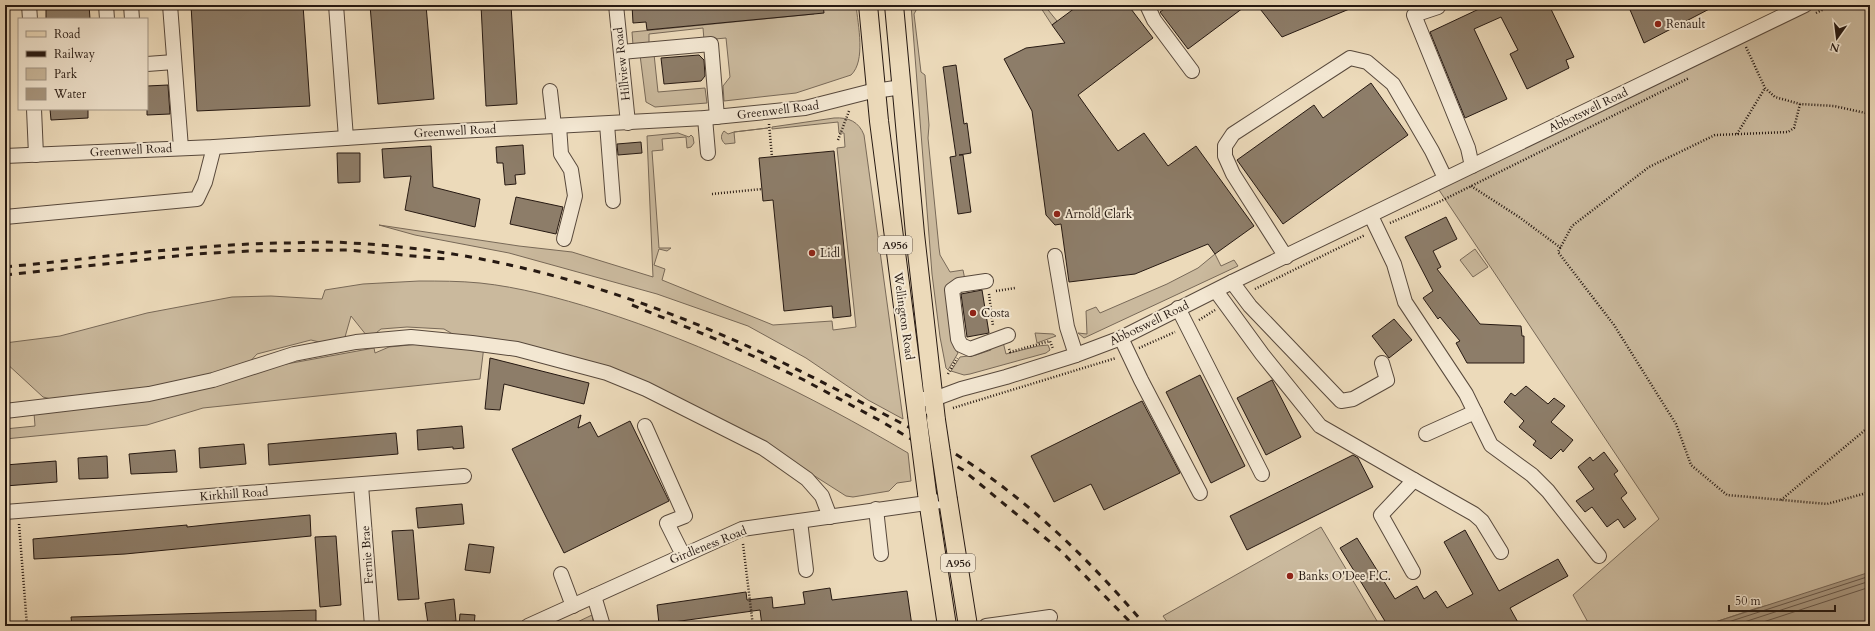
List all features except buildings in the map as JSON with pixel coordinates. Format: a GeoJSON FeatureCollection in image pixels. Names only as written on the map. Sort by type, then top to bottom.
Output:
{"type":"FeatureCollection","features":[{"type":"Feature","properties":{"kind":"main road","name":"Wellington Road"},"geometry":{"type":"LineString","coordinates":[[868,5],[879,121],[928,498],[947,626]]}},
{"type":"Feature","properties":{"kind":"main road","name":"Wellington Road"},"geometry":{"type":"LineString","coordinates":[[894,5],[914,226],[936,420],[968,626]]}},
{"type":"Feature","properties":{"kind":"street"},"geometry":{"type":"LineString","coordinates":[[30,5],[30,18]]}},
{"type":"Feature","properties":{"kind":"street"},"geometry":{"type":"LineString","coordinates":[[106,5],[107,18]]}},
{"type":"Feature","properties":{"kind":"street"},"geometry":{"type":"LineString","coordinates":[[131,5],[132,18]]}},
{"type":"Feature","properties":{"kind":"street"},"geometry":{"type":"LineString","coordinates":[[170,5],[181,148]]}},
{"type":"Feature","properties":{"kind":"street"},"geometry":{"type":"LineString","coordinates":[[336,5],[346,138]]}},
{"type":"Feature","properties":{"kind":"street","name":"Hillview Road"},"geometry":{"type":"LineString","coordinates":[[616,5],[628,123]]}},
{"type":"Feature","properties":{"kind":"street"},"geometry":{"type":"LineString","coordinates":[[1147,5],[1154,20],[1192,71]]}},
{"type":"Feature","properties":{"kind":"street"},"geometry":{"type":"LineString","coordinates":[[1438,7],[1414,15],[1468,148],[1472,166]]}},
{"type":"Feature","properties":{"kind":"street","name":"Abbotswell Road"},"geometry":{"type":"LineString","coordinates":[[916,407],[961,389],[1057,362],[1121,338],[1178,308],[1371,216],[1445,178],[1798,7]]}},
{"type":"Feature","properties":{"kind":"street"},"geometry":{"type":"LineString","coordinates":[[621,52],[711,44],[711,118],[708,153]]}},
{"type":"Feature","properties":{"kind":"street"},"geometry":{"type":"LineString","coordinates":[[1286,257],[1233,174],[1225,156],[1225,146],[1233,134],[1350,58],[1367,62],[1393,84],[1432,151],[1445,178]]}},
{"type":"Feature","properties":{"kind":"street"},"geometry":{"type":"LineString","coordinates":[[148,64],[174,62]]}},
{"type":"Feature","properties":{"kind":"street","name":"Greenwell Road"},"geometry":{"type":"LineString","coordinates":[[5,156],[214,147],[346,138],[711,118],[818,106],[876,91],[902,87]]}},
{"type":"Feature","properties":{"kind":"street"},"geometry":{"type":"LineString","coordinates":[[550,91],[561,154],[571,170],[575,196],[564,239]]}},
{"type":"Feature","properties":{"kind":"street"},"geometry":{"type":"LineString","coordinates":[[34,110],[36,155]]}},
{"type":"Feature","properties":{"kind":"street"},"geometry":{"type":"LineString","coordinates":[[607,124],[613,201]]}},
{"type":"Feature","properties":{"kind":"street"},"geometry":{"type":"LineString","coordinates":[[5,217],[197,199],[205,182],[214,147]]}},
{"type":"Feature","properties":{"kind":"street"},"geometry":{"type":"LineString","coordinates":[[1371,216],[1394,264],[1405,302],[1413,317],[1430,338],[1450,369],[1475,412],[1491,444],[1532,475],[1548,491],[1599,556]]}},
{"type":"Feature","properties":{"kind":"street"},"geometry":{"type":"LineString","coordinates":[[1055,256],[1067,327],[1076,355]]}},
{"type":"Feature","properties":{"kind":"street"},"geometry":{"type":"LineString","coordinates":[[1232,282],[1250,306],[1341,401],[1353,399],[1387,380],[1382,363]]}},
{"type":"Feature","properties":{"kind":"street"},"geometry":{"type":"LineString","coordinates":[[986,285],[959,285],[952,290],[958,339],[961,345],[970,349],[1007,336]]}},
{"type":"Feature","properties":{"kind":"street"},"geometry":{"type":"LineString","coordinates":[[1216,290],[1262,354],[1320,426],[1474,514],[1482,521],[1501,552]]}},
{"type":"Feature","properties":{"kind":"street"},"geometry":{"type":"LineString","coordinates":[[1178,308],[1262,474]]}},
{"type":"Feature","properties":{"kind":"street"},"geometry":{"type":"LineString","coordinates":[[5,411],[149,394],[213,380],[294,354],[356,342],[411,337],[472,343],[517,349],[608,373],[646,389],[763,448],[807,479],[822,496],[830,517]]}},
{"type":"Feature","properties":{"kind":"street"},"geometry":{"type":"LineString","coordinates":[[1121,338],[1141,380],[1200,493]]}},
{"type":"Feature","properties":{"kind":"street"},"geometry":{"type":"LineString","coordinates":[[5,405],[20,410]]}},
{"type":"Feature","properties":{"kind":"street"},"geometry":{"type":"LineString","coordinates":[[1426,434],[1475,412]]}},
{"type":"Feature","properties":{"kind":"street"},"geometry":{"type":"LineString","coordinates":[[645,426],[685,516],[667,523],[683,555]]}},
{"type":"Feature","properties":{"kind":"street","name":"Kirkhill Road"},"geometry":{"type":"LineString","coordinates":[[12,512],[464,476]]}},
{"type":"Feature","properties":{"kind":"street"},"geometry":{"type":"LineString","coordinates":[[1413,572],[1381,515],[1414,480]]}},
{"type":"Feature","properties":{"kind":"street","name":"Fernie Brae"},"geometry":{"type":"LineString","coordinates":[[361,485],[372,626]]}},
{"type":"Feature","properties":{"kind":"street","name":"Girdleness Road"},"geometry":{"type":"LineString","coordinates":[[528,626],[742,529],[876,510],[928,498],[948,500]]}},
{"type":"Feature","properties":{"kind":"street"},"geometry":{"type":"LineString","coordinates":[[876,510],[881,554]]}},
{"type":"Feature","properties":{"kind":"street"},"geometry":{"type":"LineString","coordinates":[[800,521],[806,570]]}},
{"type":"Feature","properties":{"kind":"street"},"geometry":{"type":"LineString","coordinates":[[561,574],[573,606]]}},
{"type":"Feature","properties":{"kind":"street"},"geometry":{"type":"LineString","coordinates":[[594,596],[603,626]]}},
{"type":"Feature","properties":{"kind":"street"},"geometry":{"type":"LineString","coordinates":[[986,626],[1050,617]]}},
{"type":"Feature","properties":{"kind":"path"},"geometry":{"type":"LineString","coordinates":[[1744,44],[1765,88],[1774,97],[1800,104],[1834,106],[1870,114]]}},
{"type":"Feature","properties":{"kind":"path"},"geometry":{"type":"LineString","coordinates":[[1737,134],[1765,88]]}},
{"type":"Feature","properties":{"kind":"path"},"geometry":{"type":"LineString","coordinates":[[838,140],[855,96]]}},
{"type":"Feature","properties":{"kind":"path"},"geometry":{"type":"LineString","coordinates":[[1800,104],[1794,128],[1788,132],[1715,135],[1648,167],[1572,226],[1558,252],[1614,325],[1676,424],[1691,465],[1727,495],[1828,504],[1870,492]]}},
{"type":"Feature","properties":{"kind":"path"},"geometry":{"type":"LineString","coordinates":[[768,112],[772,157]]}},
{"type":"Feature","properties":{"kind":"path"},"geometry":{"type":"LineString","coordinates":[[1471,186],[1519,216],[1561,248]]}},
{"type":"Feature","properties":{"kind":"path"},"geometry":{"type":"LineString","coordinates":[[712,194],[762,189]]}},
{"type":"Feature","properties":{"kind":"path"},"geometry":{"type":"LineString","coordinates":[[993,327],[986,285],[1015,288]]}},
{"type":"Feature","properties":{"kind":"path"},"geometry":{"type":"LineString","coordinates":[[1007,336],[1010,352],[1050,341],[1057,362]]}},
{"type":"Feature","properties":{"kind":"path"},"geometry":{"type":"LineString","coordinates":[[948,374],[953,365]]}},
{"type":"Feature","properties":{"kind":"path"},"geometry":{"type":"LineString","coordinates":[[1780,500],[1870,426]]}},
{"type":"Feature","properties":{"kind":"path"},"geometry":{"type":"LineString","coordinates":[[12,512],[27,626]]}},
{"type":"Feature","properties":{"kind":"path"},"geometry":{"type":"LineString","coordinates":[[742,529],[752,626]]}},
{"type":"Feature","properties":{"kind":"green space"},"geometry":{"type":"Polygon","coordinates":[[[813,5],[856,5],[860,52],[856,69],[851,75],[796,93],[724,101],[723,86],[730,77],[726,38],[704,40],[703,28],[649,34],[649,43],[633,45],[632,32],[814,14],[813,5]]]}},
{"type":"Feature","properties":{"kind":"green space"},"geometry":{"type":"Polygon","coordinates":[[[911,5],[919,5],[914,14],[921,72],[925,75],[929,125],[928,138],[940,255],[950,272],[963,270],[965,280],[954,282],[954,347],[958,353],[948,370],[946,368],[940,337],[932,274],[911,5]]]}},
{"type":"Feature","properties":{"kind":"green space"},"geometry":{"type":"Polygon","coordinates":[[[1039,5],[1044,5],[1057,21],[1052,25],[1039,5]]]}},
{"type":"Feature","properties":{"kind":"green space"},"geometry":{"type":"Polygon","coordinates":[[[1805,5],[1870,5],[1870,580],[1757,608],[1703,626],[1590,626],[1573,595],[1659,519],[1435,184],[1805,5]]]}},
{"type":"Feature","properties":{"kind":"green space"},"geometry":{"type":"Polygon","coordinates":[[[654,54],[658,92],[705,88],[707,103],[655,107],[646,102],[640,55],[654,54]]]}},
{"type":"Feature","properties":{"kind":"green space"},"geometry":{"type":"Polygon","coordinates":[[[834,118],[844,118],[853,121],[862,130],[864,135],[903,419],[868,400],[806,358],[748,326],[657,294],[509,253],[415,235],[379,225],[519,246],[572,252],[653,277],[647,136],[678,133],[689,137],[691,135],[694,143],[691,147],[687,148],[686,137],[662,139],[663,150],[652,151],[659,248],[671,248],[667,251],[659,249],[654,265],[665,269],[662,280],[773,325],[832,321],[833,330],[856,327],[837,148],[845,147],[844,133],[839,133],[838,122],[772,129],[772,127],[834,118]]]}},
{"type":"Feature","properties":{"kind":"green space"},"geometry":{"type":"Polygon","coordinates":[[[724,131],[728,134],[734,132],[735,143],[725,144],[722,138],[724,131]]]}},
{"type":"Feature","properties":{"kind":"green space"},"geometry":{"type":"Polygon","coordinates":[[[1475,249],[1488,267],[1473,277],[1460,260],[1475,249]]]}},
{"type":"Feature","properties":{"kind":"green space"},"geometry":{"type":"Polygon","coordinates":[[[1215,254],[1221,266],[1234,260],[1238,266],[1084,338],[1078,333],[1087,334],[1086,311],[1096,307],[1100,313],[1167,284],[1198,268],[1215,254]]]}},
{"type":"Feature","properties":{"kind":"green space"},"geometry":{"type":"Polygon","coordinates":[[[419,281],[472,282],[524,290],[598,310],[679,339],[757,372],[833,411],[908,453],[911,481],[897,483],[889,491],[853,497],[846,496],[799,466],[693,405],[456,336],[444,329],[407,327],[381,329],[372,336],[367,336],[351,316],[345,337],[327,344],[311,340],[257,354],[246,366],[164,387],[51,399],[43,397],[5,362],[5,343],[60,336],[147,313],[232,297],[271,296],[322,299],[325,290],[363,284],[419,281]]]}},
{"type":"Feature","properties":{"kind":"green space"},"geometry":{"type":"Polygon","coordinates":[[[1035,333],[1053,334],[1056,336],[1037,343],[1035,333]]]}},
{"type":"Feature","properties":{"kind":"green space"},"geometry":{"type":"Polygon","coordinates":[[[1003,342],[1006,354],[1048,345],[1050,350],[1046,353],[970,374],[964,375],[951,371],[960,357],[976,355],[991,350],[990,346],[1003,342]]]}},
{"type":"Feature","properties":{"kind":"green space"},"geometry":{"type":"Polygon","coordinates":[[[430,343],[484,346],[480,379],[203,408],[147,425],[5,439],[5,429],[35,426],[34,413],[142,402],[163,398],[281,365],[374,348],[375,353],[389,347],[430,343]]]}},
{"type":"Feature","properties":{"kind":"green space","name":"Banks O'Dee F.C."},"geometry":{"type":"Polygon","coordinates":[[[1321,527],[1380,626],[1170,626],[1163,616],[1321,527]]]}},
{"type":"Feature","properties":{"kind":"green space"},"geometry":{"type":"Polygon","coordinates":[[[592,615],[594,626],[569,626],[592,615]]]}},
{"type":"Feature","properties":{"kind":"water"},"geometry":{"type":"Polygon","coordinates":[[[1870,572],[1870,626],[1703,626],[1870,572]]]}},
{"type":"Feature","properties":{"kind":"railway"},"geometry":{"type":"LineString","coordinates":[[5,267],[212,246],[341,242],[416,249],[480,259],[544,273],[606,291],[727,337],[786,364],[893,419],[956,454],[996,481],[1042,519],[1086,560],[1146,626]]}},
{"type":"Feature","properties":{"kind":"railway"},"geometry":{"type":"LineString","coordinates":[[5,275],[195,254],[249,251],[348,250],[446,259]]}},
{"type":"Feature","properties":{"kind":"railway"},"geometry":{"type":"LineString","coordinates":[[632,305],[723,342],[802,379],[879,420],[963,470],[1061,551],[1134,626]]}},
{"type":"Feature","properties":{"kind":"place","name":"Renault"},"geometry":{"type":"Point","coordinates":[1658,24]}},
{"type":"Feature","properties":{"kind":"place","name":"Arnold Clark"},"geometry":{"type":"Point","coordinates":[1057,214]}},
{"type":"Feature","properties":{"kind":"place","name":"Lidl"},"geometry":{"type":"Point","coordinates":[812,253]}},
{"type":"Feature","properties":{"kind":"place","name":"Costa"},"geometry":{"type":"Point","coordinates":[973,313]}},
{"type":"Feature","properties":{"kind":"place","name":"Banks O'Dee F.C."},"geometry":{"type":"Point","coordinates":[1290,576]}}]}
